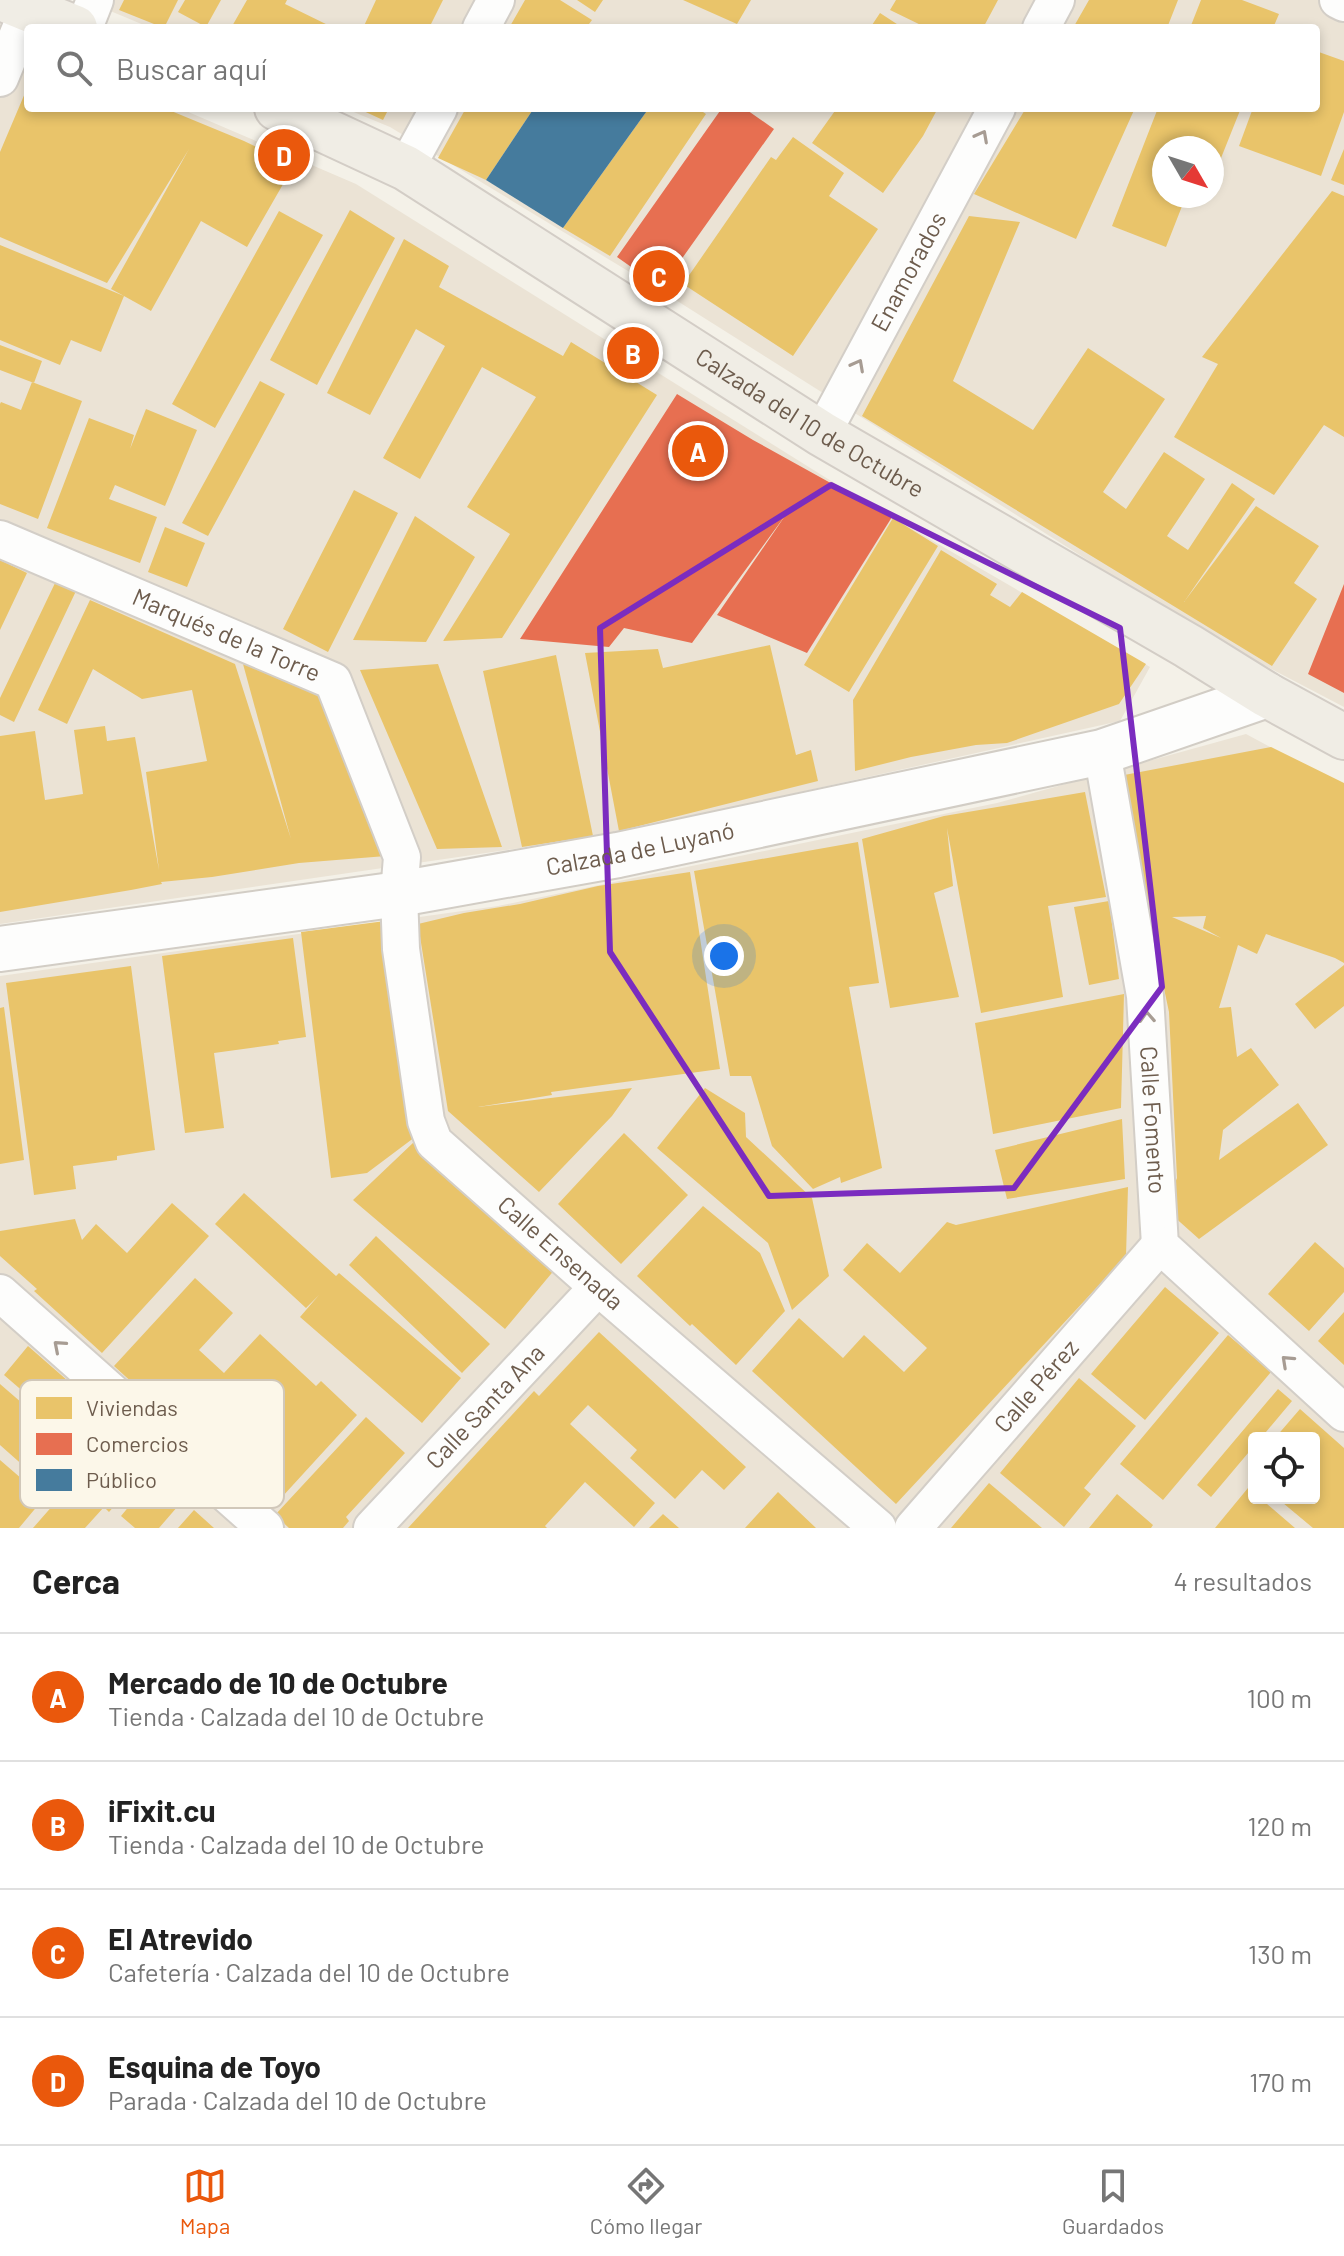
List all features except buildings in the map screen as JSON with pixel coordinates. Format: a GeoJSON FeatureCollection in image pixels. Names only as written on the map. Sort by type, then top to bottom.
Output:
{"type":"FeatureCollection","features":[{"type":"Feature","properties":{"kind":"main road"},"geometry":{"type":"LineString","coordinates":[[17,5],[65,24]]}},
{"type":"Feature","properties":{"kind":"main road","name":"Calzada del 10 de Octubre"},"geometry":{"type":"LineString","coordinates":[[286,112],[406,168],[822,434],[1344,737]]}},
{"type":"Feature","properties":{"kind":"main road","name":"Calzada de Luyanó"},"geometry":{"type":"LineString","coordinates":[[0,949],[399,894],[618,855],[1102,752],[1267,695]]}},
{"type":"Feature","properties":{"kind":"street"},"geometry":{"type":"LineString","coordinates":[[86,24],[95,0]]}},
{"type":"Feature","properties":{"kind":"street"},"geometry":{"type":"LineString","coordinates":[[483,24],[496,0]]}},
{"type":"Feature","properties":{"kind":"street"},"geometry":{"type":"LineString","coordinates":[[1043,24],[1056,0]]}},
{"type":"Feature","properties":{"kind":"street"},"geometry":{"type":"LineString","coordinates":[[1338,0],[1344,3]]}},
{"type":"Feature","properties":{"kind":"street"},"geometry":{"type":"LineString","coordinates":[[0,78],[17,5]]}},
{"type":"Feature","properties":{"kind":"street"},"geometry":{"type":"LineString","coordinates":[[406,168],[437,112]]}},
{"type":"Feature","properties":{"kind":"street","name":"Enamorados"},"geometry":{"type":"LineString","coordinates":[[822,434],[995,112]]}},
{"type":"Feature","properties":{"kind":"street","name":"Marqués de la Torre"},"geometry":{"type":"LineString","coordinates":[[0,539],[333,681],[402,857],[399,894]]}},
{"type":"Feature","properties":{"kind":"street","name":"Calle Fomento"},"geometry":{"type":"LineString","coordinates":[[1102,752],[1145,996],[1160,1245]]}},
{"type":"Feature","properties":{"kind":"street","name":"Calle Ensenada"},"geometry":{"type":"LineString","coordinates":[[399,894],[401,949],[429,1133],[434,1142],[878,1528]]}},
{"type":"Feature","properties":{"kind":"street"},"geometry":{"type":"LineString","coordinates":[[1160,1245],[1344,1413]]}},
{"type":"Feature","properties":{"kind":"street","name":"Calle Pérez"},"geometry":{"type":"LineString","coordinates":[[913,1528],[1160,1245]]}},
{"type":"Feature","properties":{"kind":"street","name":"Calle Santa Ana"},"geometry":{"type":"LineString","coordinates":[[372,1528],[598,1287]]}},
{"type":"Feature","properties":{"kind":"street"},"geometry":{"type":"LineString","coordinates":[[5,1309],[89,1380]]}},
{"type":"Feature","properties":{"kind":"street"},"geometry":{"type":"LineString","coordinates":[[241,1508],[265,1528]]}},
{"type":"Feature","properties":{"kind":"highlighted area"},"geometry":{"type":"Polygon","coordinates":[[[831,485],[1120,628],[1162,987],[1014,1188],[769,1196],[610,952],[600,628],[831,485]]]}},
{"type":"Feature","properties":{"kind":"shaded area"},"geometry":{"type":"Polygon","coordinates":[[[84,0],[1344,0],[1344,707],[1205,634],[671,297],[390,127],[354,112],[1320,112],[1320,24],[141,24],[84,0]]]}},
{"type":"Feature","properties":{"kind":"shaded area"},"geometry":{"type":"Polygon","coordinates":[[[0,31],[24,41],[24,112],[188,112],[356,184],[852,494],[1150,667],[1120,721],[602,836],[0,924],[0,31]]]}},
{"type":"Feature","properties":{"kind":"shaded area"},"geometry":{"type":"Polygon","coordinates":[[[1246,734],[1344,787],[1344,1528],[0,1528],[0,976],[498,906],[997,803],[1246,734]]]}},
{"type":"Feature","properties":{"kind":"place","name":"Esquina de Toyo"},"geometry":{"type":"Point","coordinates":[284,155]}},
{"type":"Feature","properties":{"kind":"place","name":"El Atrevido"},"geometry":{"type":"Point","coordinates":[659,276]}},
{"type":"Feature","properties":{"kind":"place","name":"iFixit.cu"},"geometry":{"type":"Point","coordinates":[633,353]}},
{"type":"Feature","properties":{"kind":"place","name":"Mercado de 10 de Octubre"},"geometry":{"type":"Point","coordinates":[698,451]}}]}
